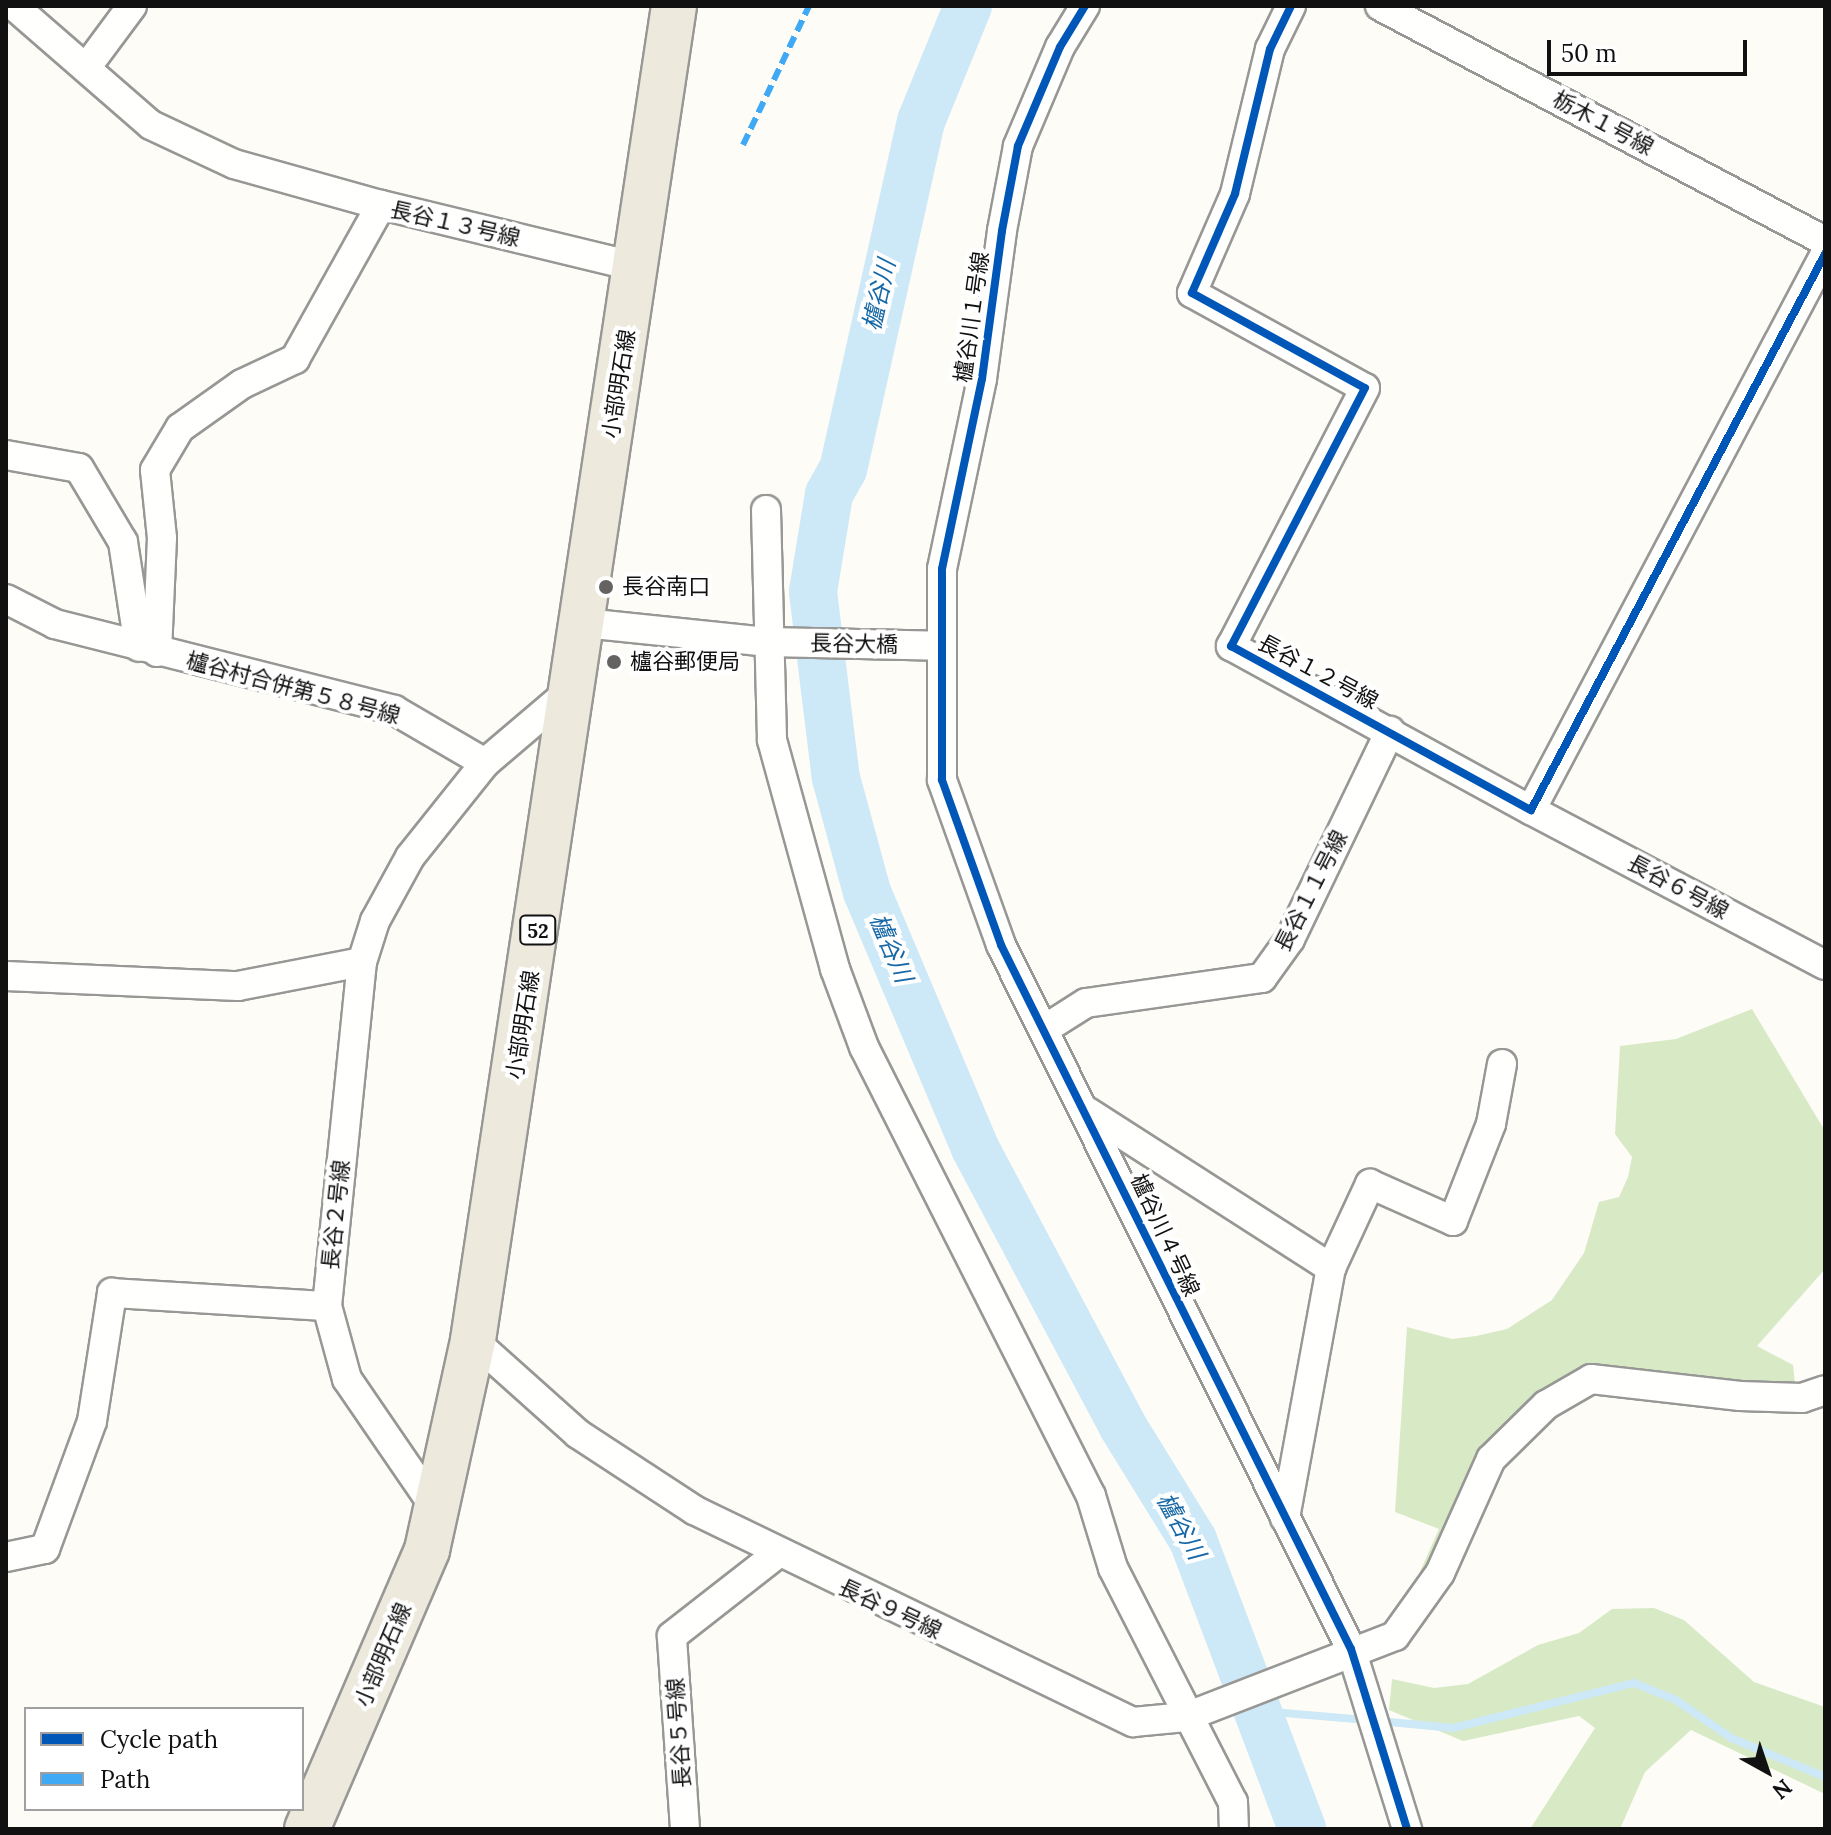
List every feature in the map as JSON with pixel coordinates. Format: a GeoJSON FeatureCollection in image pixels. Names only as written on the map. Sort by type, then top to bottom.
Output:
{"type":"FeatureCollection","features":[{"type":"Feature","properties":{"kind":"main road","name":"小部明石線"},"geometry":{"type":"LineString","coordinates":[[307,1829],[427,1550],[473,1340],[575,686],[674,6]]}},
{"type":"Feature","properties":{"kind":"street"},"geometry":{"type":"LineString","coordinates":[[14,6],[151,125],[234,164],[381,205]]}},
{"type":"Feature","properties":{"kind":"street"},"geometry":{"type":"LineString","coordinates":[[86,68],[132,6]]}},
{"type":"Feature","properties":{"kind":"street","name":"櫨谷川１号線"},"geometry":{"type":"LineString","coordinates":[[939,646],[942,569],[982,379],[1018,146],[1060,47],[1085,6]]}},
{"type":"Feature","properties":{"kind":"street","name":"長谷１２号線"},"geometry":{"type":"LineString","coordinates":[[1291,6],[1270,49],[1235,194],[1192,293],[1365,388],[1231,646],[1531,810]]}},
{"type":"Feature","properties":{"kind":"street","name":"栃木１号線"},"geometry":{"type":"LineString","coordinates":[[1380,6],[1825,241]]}},
{"type":"Feature","properties":{"kind":"street","name":"長谷１３号線"},"geometry":{"type":"LineString","coordinates":[[148,650],[162,538],[155,470],[180,428],[242,384],[295,359],[381,205],[637,267]]}},
{"type":"Feature","properties":{"kind":"street"},"geometry":{"type":"LineString","coordinates":[[1531,810],[1825,254]]}},
{"type":"Feature","properties":{"kind":"street"},"geometry":{"type":"LineString","coordinates":[[6,455],[79,468],[123,542],[148,650]]}},
{"type":"Feature","properties":{"kind":"street"},"geometry":{"type":"LineString","coordinates":[[766,510],[772,740],[864,1047],[1091,1496],[1113,1568],[1186,1717],[1233,1802],[1234,1829]]}},
{"type":"Feature","properties":{"kind":"street","name":"櫨谷村合併第５８号線"},"geometry":{"type":"LineString","coordinates":[[6,599],[55,624],[394,710],[485,763]]}},
{"type":"Feature","properties":{"kind":"street","name":"長谷大橋"},"geometry":{"type":"LineString","coordinates":[[584,623],[769,642],[939,646]]}},
{"type":"Feature","properties":{"kind":"street","name":"櫨谷川４号線"},"geometry":{"type":"LineString","coordinates":[[939,646],[942,780],[1001,945],[1048,1027],[1351,1649],[1383,1740],[1407,1829]]}},
{"type":"Feature","properties":{"kind":"street","name":"長谷２号線"},"geometry":{"type":"LineString","coordinates":[[327,1306],[362,962],[410,857],[485,763],[575,686]]}},
{"type":"Feature","properties":{"kind":"street","name":"長谷１１号線"},"geometry":{"type":"LineString","coordinates":[[1048,1027],[1086,1003],[1262,978],[1290,939],[1390,731]]}},
{"type":"Feature","properties":{"kind":"street","name":"長谷６号線"},"geometry":{"type":"LineString","coordinates":[[1531,810],[1825,965]]}},
{"type":"Feature","properties":{"kind":"street"},"geometry":{"type":"LineString","coordinates":[[6,976],[238,986],[362,962]]}},
{"type":"Feature","properties":{"kind":"street"},"geometry":{"type":"LineString","coordinates":[[1285,1518],[1331,1268],[1370,1184],[1453,1221],[1491,1124],[1502,1064]]}},
{"type":"Feature","properties":{"kind":"street"},"geometry":{"type":"LineString","coordinates":[[1088,1112],[1331,1268]]}},
{"type":"Feature","properties":{"kind":"street"},"geometry":{"type":"LineString","coordinates":[[6,1557],[45,1549],[92,1421],[112,1293],[327,1306],[347,1379],[436,1509]]}},
{"type":"Feature","properties":{"kind":"street","name":"長谷９号線"},"geometry":{"type":"LineString","coordinates":[[473,1340],[578,1434],[777,1554],[1133,1722],[1186,1717],[1351,1649],[1395,1636],[1440,1573],[1491,1459],[1546,1405],[1591,1379],[1814,1394]]}},
{"type":"Feature","properties":{"kind":"street","name":"長谷５号線"},"geometry":{"type":"LineString","coordinates":[[685,1829],[672,1636],[777,1554]]}},
{"type":"Feature","properties":{"kind":"green space"},"geometry":{"type":"Polygon","coordinates":[[[1752,1009],[1825,1131],[1825,1269],[1757,1346],[1793,1365],[1796,1393],[1539,1393],[1431,1575],[1419,1574],[1439,1529],[1395,1512],[1407,1327],[1452,1339],[1476,1336],[1507,1329],[1552,1300],[1584,1253],[1599,1202],[1619,1197],[1628,1177],[1632,1157],[1615,1134],[1620,1046],[1676,1039],[1752,1009]]]}},
{"type":"Feature","properties":{"kind":"green space"},"geometry":{"type":"Polygon","coordinates":[[[1654,1608],[1684,1620],[1754,1682],[1825,1707],[1825,1794],[1691,1730],[1645,1772],[1620,1829],[1530,1829],[1595,1728],[1579,1716],[1463,1741],[1389,1710],[1392,1679],[1434,1688],[1468,1684],[1538,1645],[1579,1633],[1612,1609],[1654,1608]]]}},
{"type":"Feature","properties":{"kind":"waterway","name":"櫨谷川"},"geometry":{"type":"LineString","coordinates":[[968,6],[921,121],[843,469],[829,494],[813,592],[836,778],[867,892],[975,1148],[1122,1425],[1193,1540],[1302,1829]]}},
{"type":"Feature","properties":{"kind":"waterway"},"geometry":{"type":"LineString","coordinates":[[1379,1721],[1453,1728],[1634,1683],[1676,1700],[1731,1738],[1825,1777]]}},
{"type":"Feature","properties":{"kind":"waterway"},"geometry":{"type":"LineString","coordinates":[[1261,1711],[1365,1720]]}},
{"type":"Feature","properties":{"kind":"marked path"},"geometry":{"type":"LineString","coordinates":[[743,145],[809,6]]}},
{"type":"Feature","properties":{"kind":"cycle path"},"geometry":{"type":"LineString","coordinates":[[1085,6],[1060,47],[1018,146],[1002,231],[982,379],[942,569],[942,780],[1001,945],[1351,1649],[1407,1829]]}},
{"type":"Feature","properties":{"kind":"cycle path"},"geometry":{"type":"LineString","coordinates":[[1291,6],[1270,49],[1235,194],[1192,293],[1365,388],[1231,646],[1531,810],[1825,254]]}},
{"type":"Feature","properties":{"kind":"place","name":"長谷南口"},"geometry":{"type":"Point","coordinates":[606,587]}},
{"type":"Feature","properties":{"kind":"place","name":"櫨谷郵便局"},"geometry":{"type":"Point","coordinates":[614,662]}}]}
